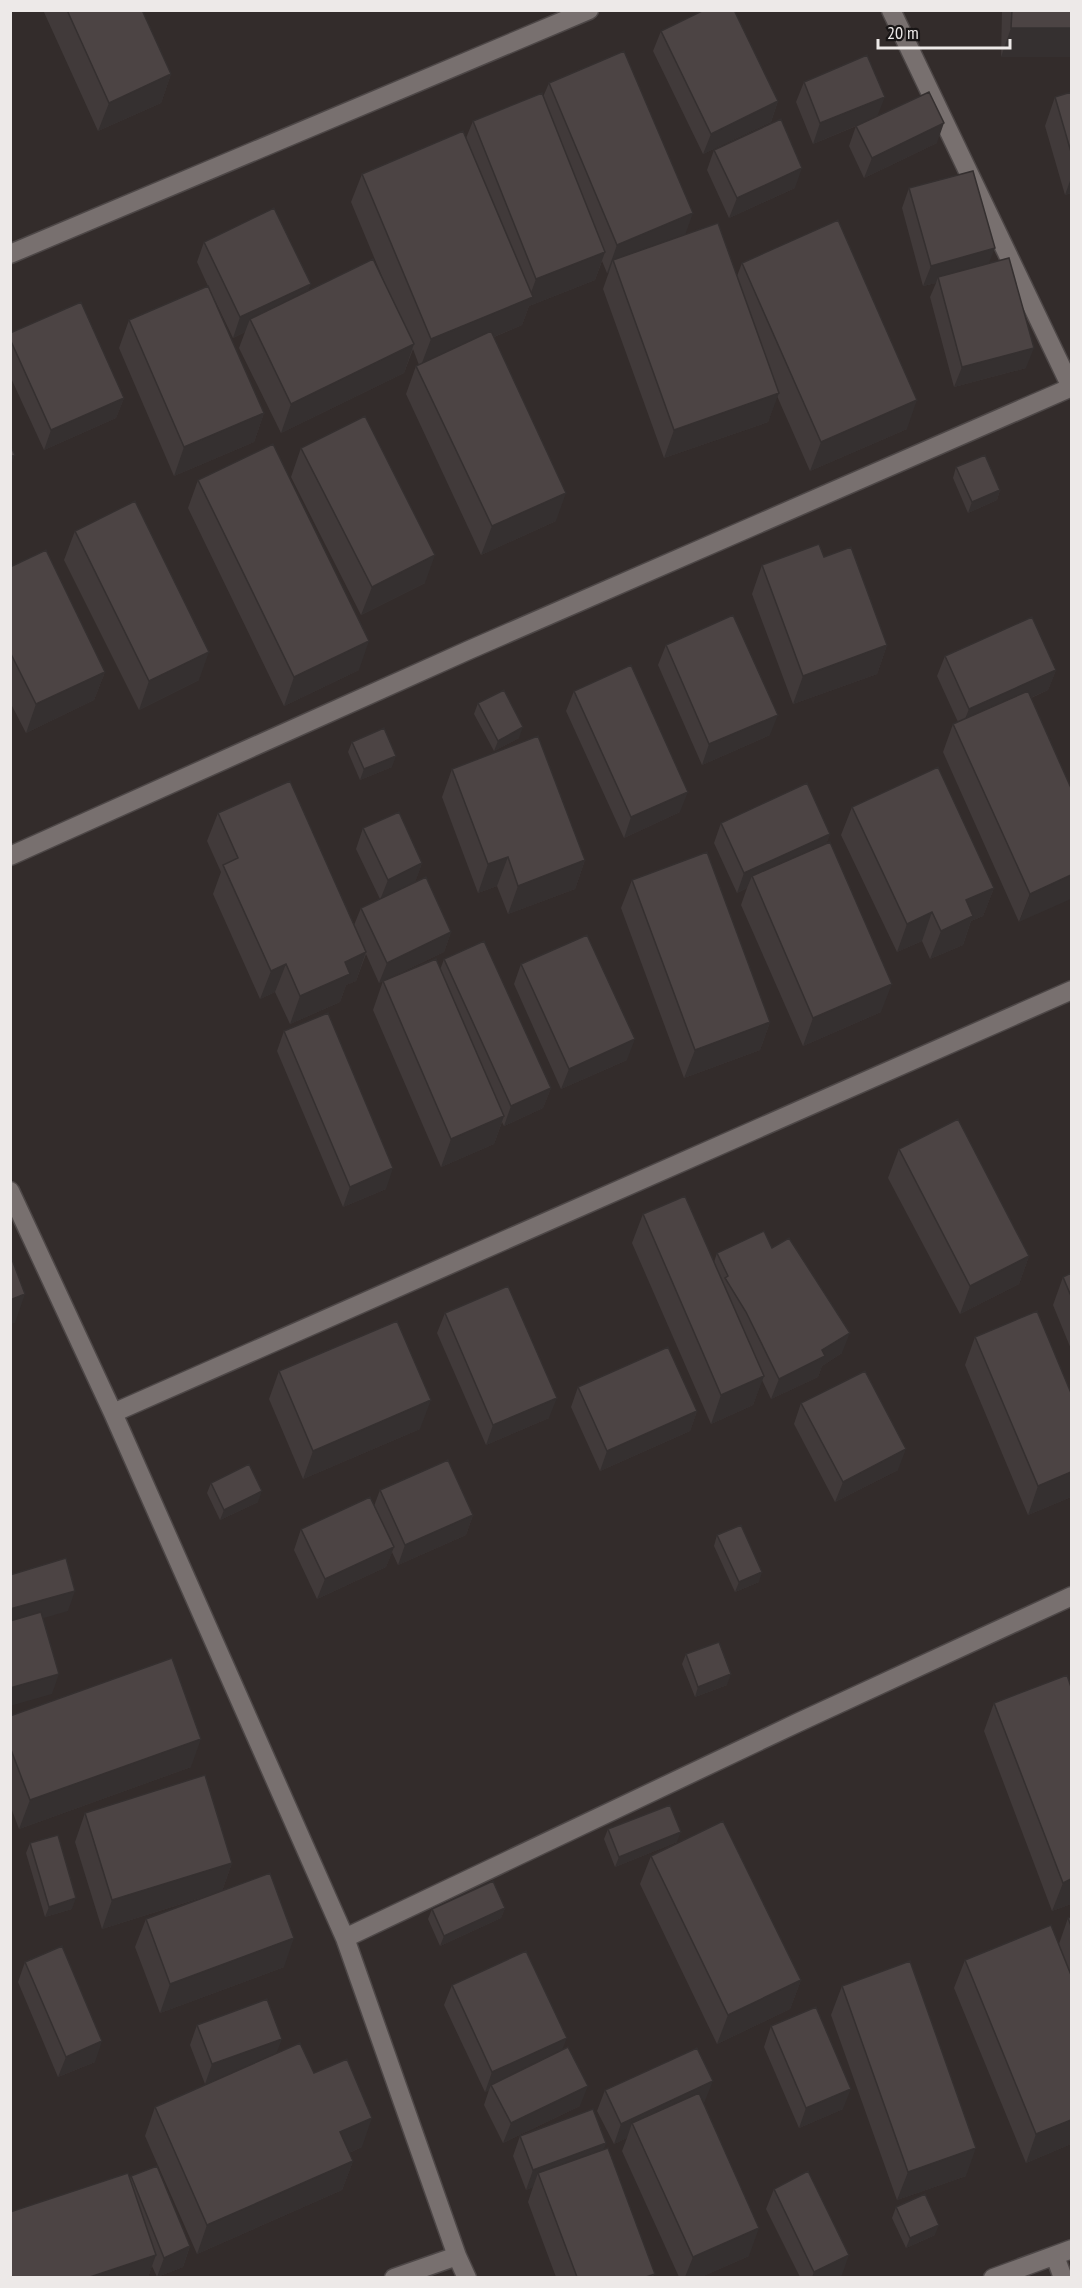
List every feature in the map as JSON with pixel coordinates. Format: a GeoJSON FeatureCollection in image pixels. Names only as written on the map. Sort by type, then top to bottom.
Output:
{"type":"FeatureCollection","features":[{"type":"Feature","properties":{"kind":"street"},"geometry":{"type":"LineString","coordinates":[[10,254],[589,10]]}},
{"type":"Feature","properties":{"kind":"street"},"geometry":{"type":"LineString","coordinates":[[10,856],[480,645],[1071,387],[891,10]]}},
{"type":"Feature","properties":{"kind":"street"},"geometry":{"type":"LineString","coordinates":[[113,1413],[1071,990]]}},
{"type":"Feature","properties":{"kind":"street"},"geometry":{"type":"LineString","coordinates":[[10,1191],[113,1413],[345,1938],[467,2277]]}},
{"type":"Feature","properties":{"kind":"street"},"geometry":{"type":"LineString","coordinates":[[345,1938],[807,1718],[1071,1596]]}},
{"type":"Feature","properties":{"kind":"street"},"geometry":{"type":"LineString","coordinates":[[993,2277],[1063,2252],[1063,2277]]}},
{"type":"Feature","properties":{"kind":"street"},"geometry":{"type":"LineString","coordinates":[[394,2277],[458,2256]]}},
{"type":"Feature","properties":{"kind":"building"},"geometry":{"type":"Polygon","coordinates":[[[67,10],[142,10],[171,74],[109,103],[67,10]]]}},
{"type":"Feature","properties":{"kind":"building"},"geometry":{"type":"Polygon","coordinates":[[[704,10],[734,10],[778,101],[711,134],[661,31],[704,10]]]}},
{"type":"Feature","properties":{"kind":"building"},"geometry":{"type":"Polygon","coordinates":[[[1012,10],[1071,10],[1071,28],[1011,28],[1012,10]]]}},
{"type":"Feature","properties":{"kind":"building"},"geometry":{"type":"Polygon","coordinates":[[[624,51],[693,213],[617,245],[549,83],[624,51]]]}},
{"type":"Feature","properties":{"kind":"building"},"geometry":{"type":"Polygon","coordinates":[[[867,55],[885,97],[820,123],[804,82],[867,55]]]}},
{"type":"Feature","properties":{"kind":"building"},"geometry":{"type":"Polygon","coordinates":[[[929,92],[944,123],[872,158],[856,126],[929,92]]]}},
{"type":"Feature","properties":{"kind":"building"},"geometry":{"type":"Polygon","coordinates":[[[1071,92],[1071,152],[1055,97],[1071,92]]]}},
{"type":"Feature","properties":{"kind":"building"},"geometry":{"type":"Polygon","coordinates":[[[542,93],[605,252],[536,279],[473,121],[542,93]]]}},
{"type":"Feature","properties":{"kind":"building"},"geometry":{"type":"Polygon","coordinates":[[[781,119],[802,168],[737,198],[714,150],[781,119]]]}},
{"type":"Feature","properties":{"kind":"building"},"geometry":{"type":"Polygon","coordinates":[[[463,131],[533,297],[431,339],[362,174],[463,131]]]}},
{"type":"Feature","properties":{"kind":"building"},"geometry":{"type":"Polygon","coordinates":[[[973,171],[995,248],[931,266],[909,188],[973,171]]]}},
{"type":"Feature","properties":{"kind":"building"},"geometry":{"type":"Polygon","coordinates":[[[274,208],[311,284],[240,317],[204,242],[274,208]]]}},
{"type":"Feature","properties":{"kind":"building"},"geometry":{"type":"Polygon","coordinates":[[[838,220],[917,400],[821,442],[742,263],[838,220]]]}},
{"type":"Feature","properties":{"kind":"building"},"geometry":{"type":"Polygon","coordinates":[[[718,223],[779,393],[674,430],[613,260],[718,223]]]}},
{"type":"Feature","properties":{"kind":"building"},"geometry":{"type":"Polygon","coordinates":[[[1009,258],[1034,348],[962,367],[938,277],[1009,258]]]}},
{"type":"Feature","properties":{"kind":"building"},"geometry":{"type":"Polygon","coordinates":[[[373,259],[414,344],[291,404],[250,319],[373,259]]]}},
{"type":"Feature","properties":{"kind":"building"},"geometry":{"type":"Polygon","coordinates":[[[208,286],[264,413],[184,447],[129,320],[208,286]]]}},
{"type":"Feature","properties":{"kind":"building"},"geometry":{"type":"Polygon","coordinates":[[[81,302],[124,398],[51,430],[10,339],[10,333],[81,302]]]}},
{"type":"Feature","properties":{"kind":"building"},"geometry":{"type":"Polygon","coordinates":[[[491,331],[566,493],[492,526],[416,366],[491,331]]]}},
{"type":"Feature","properties":{"kind":"building"},"geometry":{"type":"Polygon","coordinates":[[[365,416],[435,555],[372,587],[301,448],[365,416]]]}},
{"type":"Feature","properties":{"kind":"building"},"geometry":{"type":"Polygon","coordinates":[[[273,444],[369,641],[294,677],[198,480],[273,444]]]}},
{"type":"Feature","properties":{"kind":"building"},"geometry":{"type":"Polygon","coordinates":[[[10,445],[15,455],[10,457],[10,445]]]}},
{"type":"Feature","properties":{"kind":"building"},"geometry":{"type":"Polygon","coordinates":[[[985,455],[1000,490],[972,502],[956,467],[985,455]]]}},
{"type":"Feature","properties":{"kind":"building"},"geometry":{"type":"Polygon","coordinates":[[[135,501],[209,652],[149,681],[75,531],[135,501]]]}},
{"type":"Feature","properties":{"kind":"building"},"geometry":{"type":"Polygon","coordinates":[[[819,544],[824,557],[851,547],[887,645],[803,676],[762,565],[819,544]]]}},
{"type":"Feature","properties":{"kind":"building"},"geometry":{"type":"Polygon","coordinates":[[[46,550],[105,672],[36,704],[10,652],[10,567],[46,550]]]}},
{"type":"Feature","properties":{"kind":"building"},"geometry":{"type":"Polygon","coordinates":[[[733,615],[778,715],[709,744],[666,645],[733,615]]]}},
{"type":"Feature","properties":{"kind":"building"},"geometry":{"type":"Polygon","coordinates":[[[1032,617],[1056,670],[969,709],[945,656],[1032,617]]]}},
{"type":"Feature","properties":{"kind":"building"},"geometry":{"type":"Polygon","coordinates":[[[631,665],[688,792],[631,817],[574,691],[631,665]]]}},
{"type":"Feature","properties":{"kind":"building"},"geometry":{"type":"Polygon","coordinates":[[[504,690],[523,727],[498,741],[478,703],[504,690]]]}},
{"type":"Feature","properties":{"kind":"building"},"geometry":{"type":"Polygon","coordinates":[[[1028,691],[1071,788],[1071,875],[1030,894],[953,724],[1028,691]]]}},
{"type":"Feature","properties":{"kind":"building"},"geometry":{"type":"Polygon","coordinates":[[[384,728],[396,756],[364,769],[352,742],[384,728]]]}},
{"type":"Feature","properties":{"kind":"building"},"geometry":{"type":"Polygon","coordinates":[[[538,736],[585,860],[518,886],[508,857],[488,864],[452,769],[538,736]]]}},
{"type":"Feature","properties":{"kind":"building"},"geometry":{"type":"Polygon","coordinates":[[[938,767],[994,888],[966,900],[973,916],[941,931],[932,912],[907,924],[852,807],[938,767]]]}},
{"type":"Feature","properties":{"kind":"building"},"geometry":{"type":"Polygon","coordinates":[[[290,781],[366,952],[345,962],[350,974],[300,996],[286,964],[271,971],[223,865],[238,858],[218,813],[290,781]]]}},
{"type":"Feature","properties":{"kind":"building"},"geometry":{"type":"Polygon","coordinates":[[[807,783],[830,834],[744,873],[721,823],[807,783]]]}},
{"type":"Feature","properties":{"kind":"building"},"geometry":{"type":"Polygon","coordinates":[[[399,812],[422,863],[388,880],[363,828],[399,812]]]}},
{"type":"Feature","properties":{"kind":"building"},"geometry":{"type":"Polygon","coordinates":[[[830,842],[892,984],[813,1018],[752,876],[830,842]]]}},
{"type":"Feature","properties":{"kind":"building"},"geometry":{"type":"Polygon","coordinates":[[[707,852],[770,1022],[695,1050],[632,880],[707,852]]]}},
{"type":"Feature","properties":{"kind":"building"},"geometry":{"type":"Polygon","coordinates":[[[426,877],[451,932],[387,963],[361,908],[426,877]]]}},
{"type":"Feature","properties":{"kind":"building"},"geometry":{"type":"Polygon","coordinates":[[[587,935],[635,1039],[569,1069],[521,964],[587,935]]]}},
{"type":"Feature","properties":{"kind":"building"},"geometry":{"type":"Polygon","coordinates":[[[484,941],[551,1088],[511,1106],[444,959],[484,941]]]}},
{"type":"Feature","properties":{"kind":"building"},"geometry":{"type":"Polygon","coordinates":[[[436,959],[504,1116],[451,1139],[383,981],[436,959]]]}},
{"type":"Feature","properties":{"kind":"building"},"geometry":{"type":"Polygon","coordinates":[[[328,1013],[393,1168],[350,1187],[284,1031],[328,1013]]]}},
{"type":"Feature","properties":{"kind":"building"},"geometry":{"type":"Polygon","coordinates":[[[958,1119],[1029,1256],[970,1286],[899,1149],[958,1119]]]}},
{"type":"Feature","properties":{"kind":"building"},"geometry":{"type":"Polygon","coordinates":[[[685,1196],[764,1376],[721,1395],[643,1214],[685,1196]]]}},
{"type":"Feature","properties":{"kind":"building"},"geometry":{"type":"Polygon","coordinates":[[[764,1231],[772,1248],[789,1238],[850,1333],[822,1350],[825,1356],[779,1379],[746,1312],[725,1278],[728,1276],[717,1253],[764,1231]]]}},
{"type":"Feature","properties":{"kind":"building"},"geometry":{"type":"Polygon","coordinates":[[[10,1254],[25,1294],[10,1300],[10,1254]]]}},
{"type":"Feature","properties":{"kind":"building"},"geometry":{"type":"Polygon","coordinates":[[[1071,1273],[1071,1296],[1063,1277],[1071,1273]]]}},
{"type":"Feature","properties":{"kind":"building"},"geometry":{"type":"Polygon","coordinates":[[[508,1286],[557,1398],[493,1425],[445,1313],[508,1286]]]}},
{"type":"Feature","properties":{"kind":"building"},"geometry":{"type":"Polygon","coordinates":[[[1037,1311],[1071,1393],[1071,1472],[1038,1486],[975,1337],[1037,1311]]]}},
{"type":"Feature","properties":{"kind":"building"},"geometry":{"type":"Polygon","coordinates":[[[397,1321],[431,1400],[313,1451],[279,1371],[397,1321]]]}},
{"type":"Feature","properties":{"kind":"building"},"geometry":{"type":"Polygon","coordinates":[[[668,1347],[697,1411],[607,1451],[578,1387],[668,1347]]]}},
{"type":"Feature","properties":{"kind":"building"},"geometry":{"type":"Polygon","coordinates":[[[865,1371],[906,1449],[843,1482],[801,1403],[865,1371]]]}},
{"type":"Feature","properties":{"kind":"building"},"geometry":{"type":"Polygon","coordinates":[[[448,1460],[473,1515],[405,1545],[380,1490],[448,1460]]]}},
{"type":"Feature","properties":{"kind":"building"},"geometry":{"type":"Polygon","coordinates":[[[249,1464],[262,1491],[224,1510],[211,1483],[249,1464]]]}},
{"type":"Feature","properties":{"kind":"building"},"geometry":{"type":"Polygon","coordinates":[[[370,1497],[394,1547],[325,1579],[301,1529],[370,1497]]]}},
{"type":"Feature","properties":{"kind":"building"},"geometry":{"type":"Polygon","coordinates":[[[741,1525],[762,1572],[739,1582],[717,1535],[741,1525]]]}},
{"type":"Feature","properties":{"kind":"building"},"geometry":{"type":"Polygon","coordinates":[[[66,1558],[75,1591],[10,1609],[10,1575],[66,1558]]]}},
{"type":"Feature","properties":{"kind":"building"},"geometry":{"type":"Polygon","coordinates":[[[41,1612],[59,1674],[10,1688],[10,1621],[41,1612]]]}},
{"type":"Feature","properties":{"kind":"building"},"geometry":{"type":"Polygon","coordinates":[[[719,1642],[731,1674],[698,1687],[686,1654],[719,1642]]]}},
{"type":"Feature","properties":{"kind":"building"},"geometry":{"type":"Polygon","coordinates":[[[172,1658],[201,1739],[30,1800],[10,1747],[10,1716],[172,1658]]]}},
{"type":"Feature","properties":{"kind":"building"},"geometry":{"type":"Polygon","coordinates":[[[1067,1675],[1071,1687],[1071,1879],[1063,1883],[994,1703],[1067,1675]]]}},
{"type":"Feature","properties":{"kind":"building"},"geometry":{"type":"Polygon","coordinates":[[[205,1775],[232,1863],[112,1900],[85,1813],[205,1775]]]}},
{"type":"Feature","properties":{"kind":"building"},"geometry":{"type":"Polygon","coordinates":[[[670,1805],[681,1832],[619,1857],[608,1829],[670,1805]]]}},
{"type":"Feature","properties":{"kind":"building"},"geometry":{"type":"Polygon","coordinates":[[[723,1821],[801,1980],[728,2015],[651,1856],[723,1821]]]}},
{"type":"Feature","properties":{"kind":"building"},"geometry":{"type":"Polygon","coordinates":[[[58,1835],[76,1898],[49,1907],[30,1843],[58,1835]]]}},
{"type":"Feature","properties":{"kind":"building"},"geometry":{"type":"Polygon","coordinates":[[[270,1873],[294,1938],[170,1984],[146,1919],[270,1873]]]}},
{"type":"Feature","properties":{"kind":"building"},"geometry":{"type":"Polygon","coordinates":[[[493,1881],[505,1908],[444,1936],[432,1909],[493,1881]]]}},
{"type":"Feature","properties":{"kind":"building"},"geometry":{"type":"Polygon","coordinates":[[[1051,1925],[1071,1975],[1071,2120],[1036,2134],[965,1960],[1051,1925]]]}},
{"type":"Feature","properties":{"kind":"building"},"geometry":{"type":"Polygon","coordinates":[[[62,1946],[102,2041],[66,2057],[25,1962],[62,1946]]]}},
{"type":"Feature","properties":{"kind":"building"},"geometry":{"type":"Polygon","coordinates":[[[526,1951],[567,2038],[492,2072],[452,1985],[526,1951]]]}},
{"type":"Feature","properties":{"kind":"building"},"geometry":{"type":"Polygon","coordinates":[[[910,1961],[976,2148],[908,2172],[842,1986],[910,1961]]]}},
{"type":"Feature","properties":{"kind":"building"},"geometry":{"type":"Polygon","coordinates":[[[267,1999],[282,2039],[212,2064],[197,2025],[267,1999]]]}},
{"type":"Feature","properties":{"kind":"building"},"geometry":{"type":"Polygon","coordinates":[[[816,2007],[851,2089],[806,2108],[771,2026],[816,2007]]]}},
{"type":"Feature","properties":{"kind":"building"},"geometry":{"type":"Polygon","coordinates":[[[300,2043],[314,2073],[347,2059],[372,2118],[340,2132],[353,2161],[207,2225],[155,2107],[300,2043]]]}},
{"type":"Feature","properties":{"kind":"building"},"geometry":{"type":"Polygon","coordinates":[[[568,2047],[588,2086],[511,2123],[491,2085],[568,2047]]]}},
{"type":"Feature","properties":{"kind":"building"},"geometry":{"type":"Polygon","coordinates":[[[697,2048],[713,2081],[621,2124],[605,2090],[697,2048]]]}},
{"type":"Feature","properties":{"kind":"building"},"geometry":{"type":"Polygon","coordinates":[[[699,2093],[759,2228],[693,2257],[632,2123],[699,2093]]]}},
{"type":"Feature","properties":{"kind":"building"},"geometry":{"type":"Polygon","coordinates":[[[593,2109],[606,2143],[533,2170],[520,2136],[593,2109]]]}},
{"type":"Feature","properties":{"kind":"building"},"geometry":{"type":"Polygon","coordinates":[[[608,2148],[655,2274],[646,2277],[577,2277],[538,2173],[608,2148]]]}},
{"type":"Feature","properties":{"kind":"building"},"geometry":{"type":"Polygon","coordinates":[[[157,2166],[190,2246],[164,2258],[131,2176],[157,2166]]]}},
{"type":"Feature","properties":{"kind":"building"},"geometry":{"type":"Polygon","coordinates":[[[808,2171],[849,2255],[814,2272],[774,2189],[808,2171]]]}},
{"type":"Feature","properties":{"kind":"building"},"geometry":{"type":"Polygon","coordinates":[[[128,2173],[156,2255],[90,2277],[12,2277],[10,2273],[10,2212],[128,2173]]]}},
{"type":"Feature","properties":{"kind":"building"},"geometry":{"type":"Polygon","coordinates":[[[925,2194],[939,2225],[910,2238],[896,2207],[925,2194]]]}}]}
